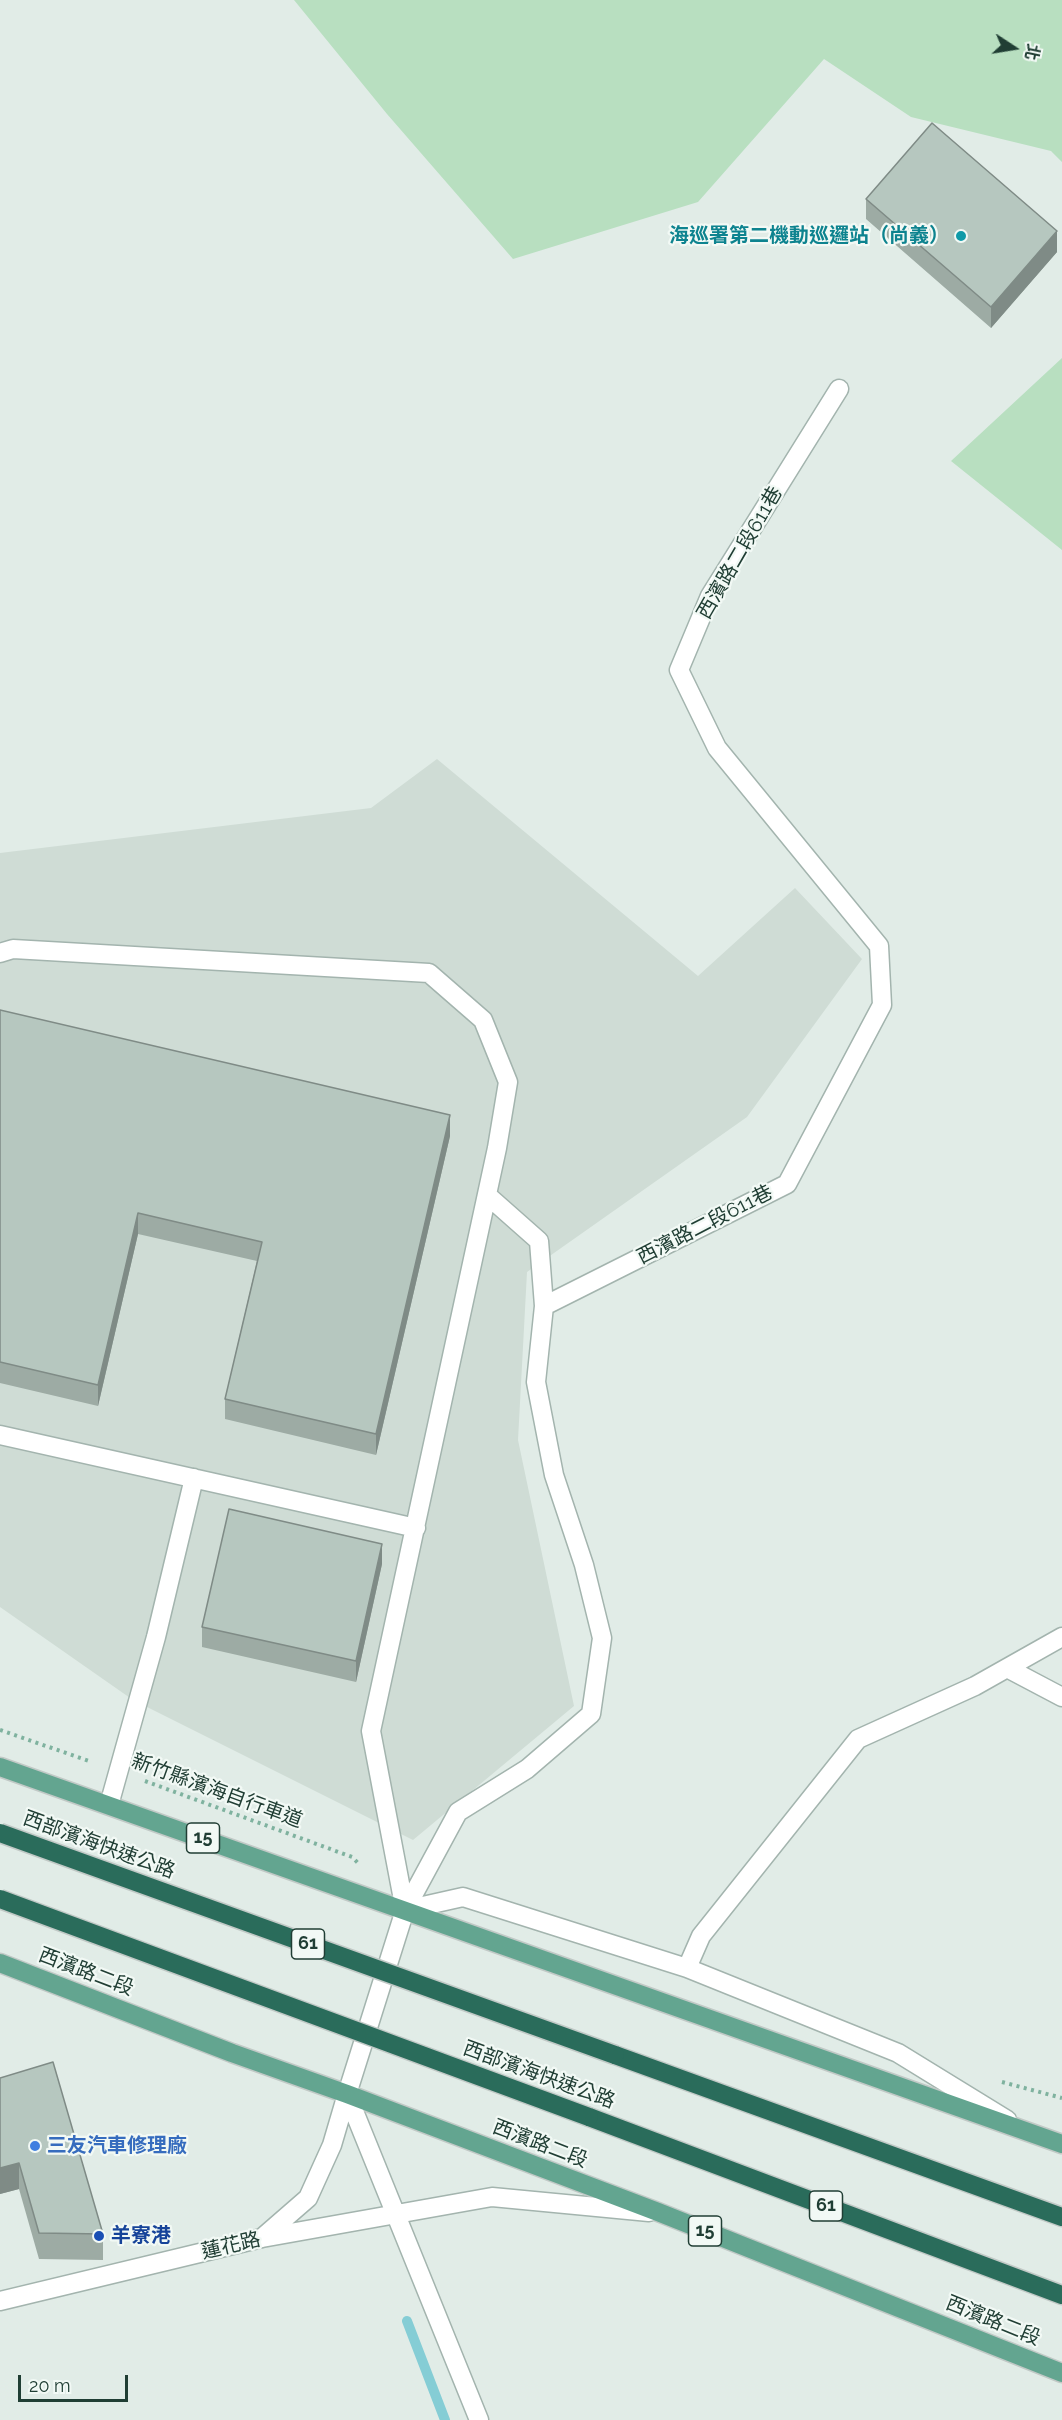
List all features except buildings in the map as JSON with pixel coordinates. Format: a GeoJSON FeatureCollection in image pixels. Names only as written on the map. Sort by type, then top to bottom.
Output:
{"type":"FeatureCollection","features":[{"type":"Feature","properties":{"kind":"highway","name":"西部濱海快速公路"},"geometry":{"type":"LineString","coordinates":[[0,1833],[1062,2217]]}},
{"type":"Feature","properties":{"kind":"highway","name":"西部濱海快速公路"},"geometry":{"type":"LineString","coordinates":[[0,1899],[1062,2295]]}},
{"type":"Feature","properties":{"kind":"main road","name":"15"},"geometry":{"type":"LineString","coordinates":[[0,1767],[1062,2144]]}},
{"type":"Feature","properties":{"kind":"main road","name":"西濱路二段"},"geometry":{"type":"LineString","coordinates":[[0,1963],[252,2061],[347,2094],[658,2212],[1062,2373]]}},
{"type":"Feature","properties":{"kind":"street","name":"西濱路二段611巷"},"geometry":{"type":"LineString","coordinates":[[544,1306],[787,1184],[882,1005],[879,945],[717,748],[679,670],[710,596],[839,389]]}},
{"type":"Feature","properties":{"kind":"street"},"geometry":{"type":"LineString","coordinates":[[0,953],[13,949],[429,973],[483,1020],[508,1082],[497,1148],[372,1731],[405,1910]]}},
{"type":"Feature","properties":{"kind":"street"},"geometry":{"type":"LineString","coordinates":[[262,2238],[308,2198],[332,2145],[405,1910],[458,1812],[527,1769],[591,1713],[602,1638],[584,1565],[555,1475],[536,1382],[544,1306],[539,1241],[487,1195]]}},
{"type":"Feature","properties":{"kind":"street"},"geometry":{"type":"LineString","coordinates":[[0,1435],[416,1528]]}},
{"type":"Feature","properties":{"kind":"street"},"geometry":{"type":"LineString","coordinates":[[109,1805],[156,1637],[194,1478]]}},
{"type":"Feature","properties":{"kind":"street"},"geometry":{"type":"LineString","coordinates":[[687,1968],[701,1936],[858,1739],[975,1686],[1062,1637]]}},
{"type":"Feature","properties":{"kind":"street"},"geometry":{"type":"LineString","coordinates":[[1007,1668],[1062,1697]]}},
{"type":"Feature","properties":{"kind":"street"},"geometry":{"type":"LineString","coordinates":[[405,1910],[464,1897],[687,1968],[898,2054],[1025,2131]]}},
{"type":"Feature","properties":{"kind":"street"},"geometry":{"type":"LineString","coordinates":[[347,2094],[394,2216],[479,2420]]}},
{"type":"Feature","properties":{"kind":"street","name":"蓮花路"},"geometry":{"type":"LineString","coordinates":[[0,2301],[262,2238],[492,2197],[658,2212]]}},
{"type":"Feature","properties":{"kind":"path","name":"新竹縣濱海自行車道"},"geometry":{"type":"LineString","coordinates":[[0,1730],[352,1857],[359,1864]]}},
{"type":"Feature","properties":{"kind":"shaded area"},"geometry":{"type":"Polygon","coordinates":[[[437,759],[698,976],[795,888],[862,959],[747,1117],[527,1272],[518,1440],[574,1706],[413,1840],[133,1700],[0,1607],[0,853],[371,808],[437,759]]]}},
{"type":"Feature","properties":{"kind":"green space"},"geometry":{"type":"Polygon","coordinates":[[[294,0],[1062,0],[1062,162],[1051,151],[911,117],[824,59],[698,202],[513,259],[387,114],[294,0]]]}},
{"type":"Feature","properties":{"kind":"green space"},"geometry":{"type":"Polygon","coordinates":[[[1062,358],[1062,550],[951,461],[1062,358]]]}},
{"type":"Feature","properties":{"kind":"waterway"},"geometry":{"type":"LineString","coordinates":[[407,2321],[445,2420]]}},
{"type":"Feature","properties":{"kind":"place","name":"海巡署第二機動巡邏站（尚義）"},"geometry":{"type":"Point","coordinates":[961,236]}},
{"type":"Feature","properties":{"kind":"place","name":"三友汽車修理廠"},"geometry":{"type":"Point","coordinates":[35,2146]}},
{"type":"Feature","properties":{"kind":"place","name":"羊寮港"},"geometry":{"type":"Point","coordinates":[99,2236]}}]}
